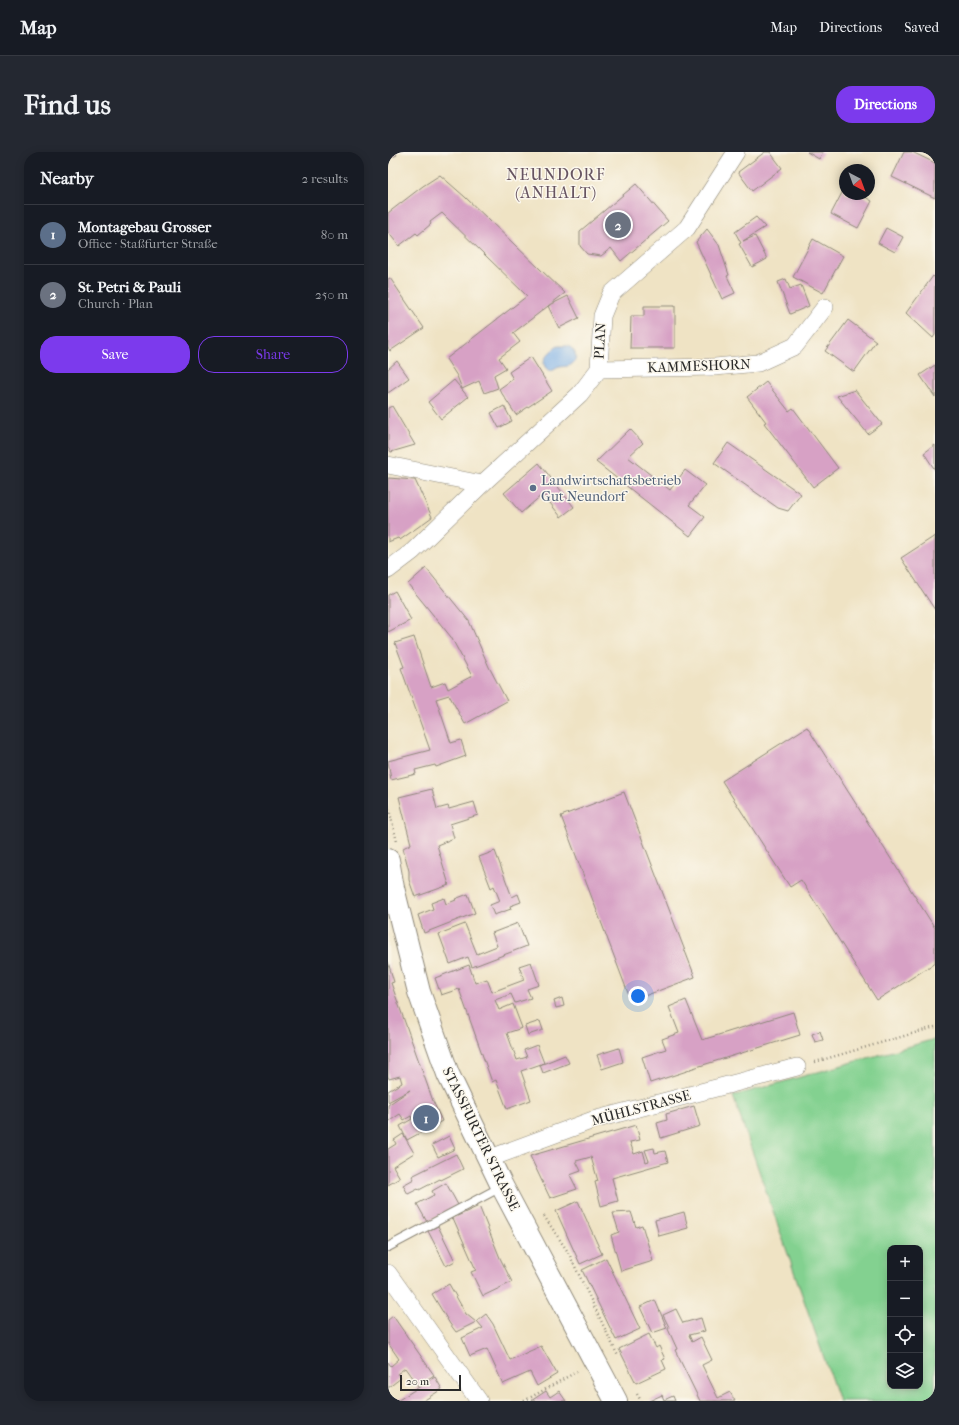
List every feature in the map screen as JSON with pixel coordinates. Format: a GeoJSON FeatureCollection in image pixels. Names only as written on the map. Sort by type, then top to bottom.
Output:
{"type":"FeatureCollection","features":[{"type":"Feature","properties":{"kind":"main road","name":"STASSFURTER STRASSE"},"geometry":{"type":"LineString","coordinates":[[392,852],[391,889],[422,999],[448,1074],[488,1159],[616,1401]]}},
{"type":"Feature","properties":{"kind":"street","name":"PLAN"},"geometry":{"type":"LineString","coordinates":[[388,570],[414,551],[482,484],[580,394],[598,369],[602,316],[611,294],[687,228],[736,152]]}},
{"type":"Feature","properties":{"kind":"street","name":"KAMMESHORN"},"geometry":{"type":"LineString","coordinates":[[598,369],[714,367],[758,363],[795,346],[824,307]]}},
{"type":"Feature","properties":{"kind":"street"},"geometry":{"type":"LineString","coordinates":[[388,465],[482,484]]}},
{"type":"Feature","properties":{"kind":"street","name":"MÜHLSTRASSE"},"geometry":{"type":"LineString","coordinates":[[488,1159],[593,1120],[797,1067]]}},
{"type":"Feature","properties":{"kind":"street"},"geometry":{"type":"LineString","coordinates":[[388,1273],[479,1401]]}},
{"type":"Feature","properties":{"kind":"lane"},"geometry":{"type":"LineString","coordinates":[[388,1247],[502,1186]]}},
{"type":"Feature","properties":{"kind":"path"},"geometry":{"type":"LineString","coordinates":[[388,805],[392,852]]}},
{"type":"Feature","properties":{"kind":"path"},"geometry":{"type":"LineString","coordinates":[[797,1067],[935,1026]]}},
{"type":"Feature","properties":{"kind":"path"},"geometry":{"type":"LineString","coordinates":[[541,1212],[568,1252],[621,1361]]}},
{"type":"Feature","properties":{"kind":"path"},"geometry":{"type":"LineString","coordinates":[[524,1401],[595,1361]]}},
{"type":"Feature","properties":{"kind":"path"},"geometry":{"type":"LineString","coordinates":[[634,1388],[640,1401]]}},
{"type":"Feature","properties":{"kind":"green space"},"geometry":{"type":"Polygon","coordinates":[[[935,1039],[935,1401],[839,1401],[733,1096],[935,1039]]]}},
{"type":"Feature","properties":{"kind":"water"},"geometry":{"type":"Polygon","coordinates":[[[558,346],[570,347],[573,349],[576,357],[571,365],[559,367],[550,371],[544,365],[544,362],[550,353],[558,346]]]}},
{"type":"Feature","properties":{"kind":"building"},"geometry":{"type":"Polygon","coordinates":[[[388,152],[395,152],[397,155],[388,159],[388,152]]]}},
{"type":"Feature","properties":{"kind":"building"},"geometry":{"type":"Polygon","coordinates":[[[765,152],[770,152],[782,168],[752,191],[738,172],[765,152]]]}},
{"type":"Feature","properties":{"kind":"building"},"geometry":{"type":"Polygon","coordinates":[[[807,152],[823,152],[819,159],[807,152]]]}},
{"type":"Feature","properties":{"kind":"building"},"geometry":{"type":"Polygon","coordinates":[[[904,152],[912,152],[935,163],[935,198],[892,177],[904,152]]]}},
{"type":"Feature","properties":{"kind":"building"},"geometry":{"type":"Polygon","coordinates":[[[440,175],[565,293],[513,333],[520,342],[499,358],[506,368],[494,375],[498,388],[484,393],[479,381],[462,389],[457,376],[446,359],[527,296],[442,213],[430,222],[431,224],[418,235],[416,233],[399,246],[388,232],[388,213],[440,175]]]}},
{"type":"Feature","properties":{"kind":"building"},"geometry":{"type":"Polygon","coordinates":[[[636,184],[668,221],[621,261],[611,248],[601,256],[587,254],[580,246],[580,231],[636,184]]]}},
{"type":"Feature","properties":{"kind":"building"},"geometry":{"type":"Polygon","coordinates":[[[839,199],[839,200],[872,201],[858,228],[831,214],[839,199]]]}},
{"type":"Feature","properties":{"kind":"building"},"geometry":{"type":"Polygon","coordinates":[[[756,217],[765,227],[743,241],[755,236],[767,259],[752,267],[739,244],[741,243],[735,232],[756,217]]]}},
{"type":"Feature","properties":{"kind":"building"},"geometry":{"type":"Polygon","coordinates":[[[886,228],[903,237],[895,252],[878,243],[886,228]]]}},
{"type":"Feature","properties":{"kind":"building"},"geometry":{"type":"Polygon","coordinates":[[[707,229],[719,245],[729,275],[727,276],[735,293],[722,299],[696,242],[707,229]]]}},
{"type":"Feature","properties":{"kind":"building"},"geometry":{"type":"Polygon","coordinates":[[[813,239],[843,256],[823,293],[793,277],[813,239]]]}},
{"type":"Feature","properties":{"kind":"building"},"geometry":{"type":"Polygon","coordinates":[[[933,276],[935,278],[935,335],[933,338],[906,313],[933,276]]]}},
{"type":"Feature","properties":{"kind":"building"},"geometry":{"type":"Polygon","coordinates":[[[390,278],[424,328],[390,351],[388,348],[388,279],[390,278]]]}},
{"type":"Feature","properties":{"kind":"building"},"geometry":{"type":"Polygon","coordinates":[[[786,279],[790,289],[801,285],[809,306],[790,314],[778,282],[786,279]]]}},
{"type":"Feature","properties":{"kind":"building"},"geometry":{"type":"Polygon","coordinates":[[[568,296],[579,318],[559,328],[548,306],[568,296]]]}},
{"type":"Feature","properties":{"kind":"building"},"geometry":{"type":"Polygon","coordinates":[[[644,306],[675,306],[675,348],[630,348],[631,316],[644,316],[644,306]]]}},
{"type":"Feature","properties":{"kind":"building"},"geometry":{"type":"Polygon","coordinates":[[[848,320],[876,341],[854,372],[825,351],[848,320]]]}},
{"type":"Feature","properties":{"kind":"building"},"geometry":{"type":"Polygon","coordinates":[[[531,357],[552,391],[516,415],[499,389],[513,379],[509,372],[531,357]]]}},
{"type":"Feature","properties":{"kind":"building"},"geometry":{"type":"Polygon","coordinates":[[[397,361],[409,378],[388,393],[388,369],[397,361]]]}},
{"type":"Feature","properties":{"kind":"building"},"geometry":{"type":"Polygon","coordinates":[[[935,365],[935,397],[920,375],[935,365]]]}},
{"type":"Feature","properties":{"kind":"building"},"geometry":{"type":"Polygon","coordinates":[[[454,380],[468,397],[441,419],[428,402],[454,380]]]}},
{"type":"Feature","properties":{"kind":"building"},"geometry":{"type":"Polygon","coordinates":[[[766,382],[789,411],[793,408],[838,468],[813,487],[764,423],[766,422],[747,397],[766,382]]]}},
{"type":"Feature","properties":{"kind":"building"},"geometry":{"type":"Polygon","coordinates":[[[855,390],[882,424],[868,434],[837,396],[855,390]]]}},
{"type":"Feature","properties":{"kind":"building"},"geometry":{"type":"Polygon","coordinates":[[[392,406],[415,445],[391,452],[388,448],[388,408],[392,406]]]}},
{"type":"Feature","properties":{"kind":"building"},"geometry":{"type":"Polygon","coordinates":[[[504,406],[512,421],[499,428],[491,413],[504,406]]]}},
{"type":"Feature","properties":{"kind":"building"},"geometry":{"type":"Polygon","coordinates":[[[630,429],[643,443],[628,457],[670,490],[685,470],[705,485],[689,505],[705,517],[690,536],[596,462],[630,429]]]}},
{"type":"Feature","properties":{"kind":"building"},"geometry":{"type":"Polygon","coordinates":[[[728,443],[801,494],[788,511],[778,508],[714,463],[728,443]]]}},
{"type":"Feature","properties":{"kind":"building"},"geometry":{"type":"Polygon","coordinates":[[[935,445],[935,470],[924,453],[935,445]]]}},
{"type":"Feature","properties":{"kind":"building"},"geometry":{"type":"Polygon","coordinates":[[[539,463],[574,507],[561,517],[543,494],[521,513],[504,493],[539,463]]]}},
{"type":"Feature","properties":{"kind":"building"},"geometry":{"type":"Polygon","coordinates":[[[388,478],[415,480],[432,517],[400,540],[398,538],[388,542],[388,478]]]}},
{"type":"Feature","properties":{"kind":"building"},"geometry":{"type":"Polygon","coordinates":[[[935,536],[935,610],[901,558],[935,536]]]}},
{"type":"Feature","properties":{"kind":"building"},"geometry":{"type":"Polygon","coordinates":[[[426,568],[469,621],[489,667],[507,701],[465,724],[449,695],[436,699],[451,743],[461,740],[466,756],[436,767],[435,765],[415,770],[416,774],[391,780],[388,761],[430,750],[401,668],[404,667],[395,643],[414,637],[431,687],[445,682],[448,689],[472,676],[451,637],[408,584],[426,568]]]}},
{"type":"Feature","properties":{"kind":"building"},"geometry":{"type":"Polygon","coordinates":[[[395,591],[411,620],[388,632],[388,595],[395,591]]]}},
{"type":"Feature","properties":{"kind":"building"},"geometry":{"type":"Polygon","coordinates":[[[807,727],[935,928],[935,963],[877,1000],[801,880],[790,887],[722,781],[807,727]]]}},
{"type":"Feature","properties":{"kind":"building"},"geometry":{"type":"Polygon","coordinates":[[[432,789],[437,809],[448,806],[449,809],[474,802],[478,815],[450,824],[454,838],[437,845],[449,885],[415,897],[409,880],[409,871],[403,848],[411,844],[399,797],[432,789]]]}},
{"type":"Feature","properties":{"kind":"building"},"geometry":{"type":"Polygon","coordinates":[[[624,792],[695,977],[631,1001],[561,816],[624,792]]]}},
{"type":"Feature","properties":{"kind":"building"},"geometry":{"type":"Polygon","coordinates":[[[495,851],[512,897],[518,894],[521,902],[510,906],[511,909],[494,915],[490,905],[500,901],[494,886],[491,888],[479,857],[495,851]]]}},
{"type":"Feature","properties":{"kind":"building"},"geometry":{"type":"Polygon","coordinates":[[[468,894],[475,913],[424,933],[418,915],[433,909],[431,903],[444,898],[446,904],[468,894]]]}},
{"type":"Feature","properties":{"kind":"building"},"geometry":{"type":"Polygon","coordinates":[[[518,923],[527,946],[472,967],[468,957],[450,964],[439,934],[465,924],[477,954],[497,946],[492,933],[518,923]]]}},
{"type":"Feature","properties":{"kind":"building"},"geometry":{"type":"Polygon","coordinates":[[[388,962],[394,982],[391,983],[433,1101],[442,1121],[407,1140],[400,1126],[412,1119],[411,1116],[404,1120],[400,1114],[388,1122],[388,1105],[410,1090],[388,1102],[388,1091],[402,1083],[400,1076],[389,1079],[388,1076],[388,962]]]}},
{"type":"Feature","properties":{"kind":"building"},"geometry":{"type":"Polygon","coordinates":[[[531,962],[539,985],[527,989],[531,998],[515,1003],[511,994],[495,1000],[499,1010],[513,1004],[522,1028],[507,1033],[517,1060],[527,1057],[524,1050],[537,1045],[544,1063],[521,1071],[531,1100],[507,1109],[496,1080],[492,1082],[459,989],[441,995],[435,978],[469,965],[475,983],[487,979],[492,992],[524,980],[519,966],[531,962]]]}},
{"type":"Feature","properties":{"kind":"building"},"geometry":{"type":"Polygon","coordinates":[[[562,998],[564,1006],[556,1008],[554,1001],[562,998]]]}},
{"type":"Feature","properties":{"kind":"building"},"geometry":{"type":"Polygon","coordinates":[[[686,1000],[702,1040],[793,1012],[800,1035],[650,1083],[642,1057],[666,1049],[662,1039],[679,1033],[669,1007],[686,1000]]]}},
{"type":"Feature","properties":{"kind":"building"},"geometry":{"type":"Polygon","coordinates":[[[540,1021],[543,1030],[528,1035],[525,1026],[540,1021]]]}},
{"type":"Feature","properties":{"kind":"building"},"geometry":{"type":"Polygon","coordinates":[[[820,1031],[823,1040],[815,1042],[812,1034],[820,1031]]]}},
{"type":"Feature","properties":{"kind":"building"},"geometry":{"type":"Polygon","coordinates":[[[619,1048],[623,1062],[602,1069],[597,1055],[619,1048]]]}},
{"type":"Feature","properties":{"kind":"building"},"geometry":{"type":"Polygon","coordinates":[[[565,1055],[569,1063],[543,1073],[540,1065],[565,1055]]]}},
{"type":"Feature","properties":{"kind":"building"},"geometry":{"type":"Polygon","coordinates":[[[694,1106],[700,1126],[661,1138],[657,1123],[667,1120],[666,1114],[694,1106]]]}},
{"type":"Feature","properties":{"kind":"building"},"geometry":{"type":"Polygon","coordinates":[[[636,1125],[640,1140],[630,1142],[634,1154],[643,1151],[646,1162],[649,1161],[645,1150],[654,1148],[655,1153],[665,1151],[668,1162],[612,1178],[618,1201],[601,1206],[595,1182],[598,1181],[591,1157],[576,1161],[581,1171],[570,1175],[577,1189],[550,1198],[530,1156],[636,1125]]]}},
{"type":"Feature","properties":{"kind":"building"},"geometry":{"type":"Polygon","coordinates":[[[403,1134],[414,1153],[393,1166],[400,1178],[388,1185],[388,1149],[396,1144],[394,1140],[403,1134]]]}},
{"type":"Feature","properties":{"kind":"building"},"geometry":{"type":"Polygon","coordinates":[[[449,1136],[455,1149],[438,1157],[432,1145],[449,1136]]]}},
{"type":"Feature","properties":{"kind":"building"},"geometry":{"type":"Polygon","coordinates":[[[456,1154],[463,1169],[408,1194],[403,1185],[414,1179],[412,1176],[456,1154]]]}},
{"type":"Feature","properties":{"kind":"building"},"geometry":{"type":"Polygon","coordinates":[[[446,1183],[458,1205],[427,1222],[417,1204],[434,1195],[432,1191],[446,1183]]]}},
{"type":"Feature","properties":{"kind":"building"},"geometry":{"type":"Polygon","coordinates":[[[578,1201],[602,1254],[580,1264],[556,1211],[578,1201]]]}},
{"type":"Feature","properties":{"kind":"building"},"geometry":{"type":"Polygon","coordinates":[[[479,1206],[500,1258],[512,1282],[483,1296],[471,1272],[476,1270],[453,1218],[479,1206]]]}},
{"type":"Feature","properties":{"kind":"building"},"geometry":{"type":"Polygon","coordinates":[[[631,1212],[636,1227],[642,1225],[653,1261],[621,1271],[611,1235],[619,1232],[613,1213],[631,1212]]]}},
{"type":"Feature","properties":{"kind":"building"},"geometry":{"type":"Polygon","coordinates":[[[684,1212],[688,1228],[659,1236],[655,1220],[684,1212]]]}},
{"type":"Feature","properties":{"kind":"building"},"geometry":{"type":"Polygon","coordinates":[[[438,1226],[455,1261],[446,1266],[428,1231],[438,1226]]]}},
{"type":"Feature","properties":{"kind":"building"},"geometry":{"type":"Polygon","coordinates":[[[606,1258],[640,1329],[616,1340],[582,1270],[606,1258]]]}},
{"type":"Feature","properties":{"kind":"building"},"geometry":{"type":"Polygon","coordinates":[[[449,1284],[466,1314],[476,1322],[456,1332],[432,1294],[449,1284]]]}},
{"type":"Feature","properties":{"kind":"building"},"geometry":{"type":"Polygon","coordinates":[[[655,1300],[667,1328],[652,1333],[640,1307],[655,1300]]]}},
{"type":"Feature","properties":{"kind":"building"},"geometry":{"type":"Polygon","coordinates":[[[676,1309],[683,1323],[701,1318],[705,1331],[689,1335],[692,1342],[701,1337],[712,1360],[702,1365],[718,1398],[730,1392],[735,1401],[700,1401],[675,1350],[677,1349],[663,1315],[676,1309]]]}},
{"type":"Feature","properties":{"kind":"building"},"geometry":{"type":"Polygon","coordinates":[[[486,1314],[493,1324],[510,1360],[541,1346],[557,1374],[537,1386],[530,1372],[503,1384],[487,1349],[470,1356],[462,1338],[483,1328],[477,1321],[486,1314]]]}},
{"type":"Feature","properties":{"kind":"building"},"geometry":{"type":"Polygon","coordinates":[[[393,1316],[434,1375],[418,1386],[405,1368],[397,1374],[401,1378],[388,1388],[388,1362],[391,1366],[399,1359],[388,1343],[388,1320],[393,1316]]]}},
{"type":"Feature","properties":{"kind":"building"},"geometry":{"type":"Polygon","coordinates":[[[649,1334],[656,1348],[659,1346],[665,1359],[662,1360],[666,1369],[636,1383],[619,1349],[649,1334]]]}},
{"type":"Feature","properties":{"kind":"building"},"geometry":{"type":"Polygon","coordinates":[[[435,1377],[442,1389],[423,1401],[397,1401],[435,1377]]]}},
{"type":"Feature","properties":{"kind":"building"},"geometry":{"type":"Polygon","coordinates":[[[546,1391],[550,1397],[559,1391],[566,1401],[531,1401],[546,1391]]]}},
{"type":"Feature","properties":{"kind":"building"},"geometry":{"type":"Polygon","coordinates":[[[662,1395],[664,1400],[673,1396],[675,1401],[649,1401],[662,1395]]]}},
{"type":"Feature","properties":{"kind":"place","name":"St. Petri & Pauli"},"geometry":{"type":"Point","coordinates":[618,225]}},
{"type":"Feature","properties":{"kind":"place","name":"Landwirtschaftsbetrieb Gut Neundorf"},"geometry":{"type":"Point","coordinates":[533,488]}},
{"type":"Feature","properties":{"kind":"place","name":"Montagebau Grosser"},"geometry":{"type":"Point","coordinates":[426,1118]}},
{"type":"Feature","properties":{"kind":"district","name":"NEUNDORF (ANHALT)"},"geometry":{"type":"Point","coordinates":[556,183]}}]}
